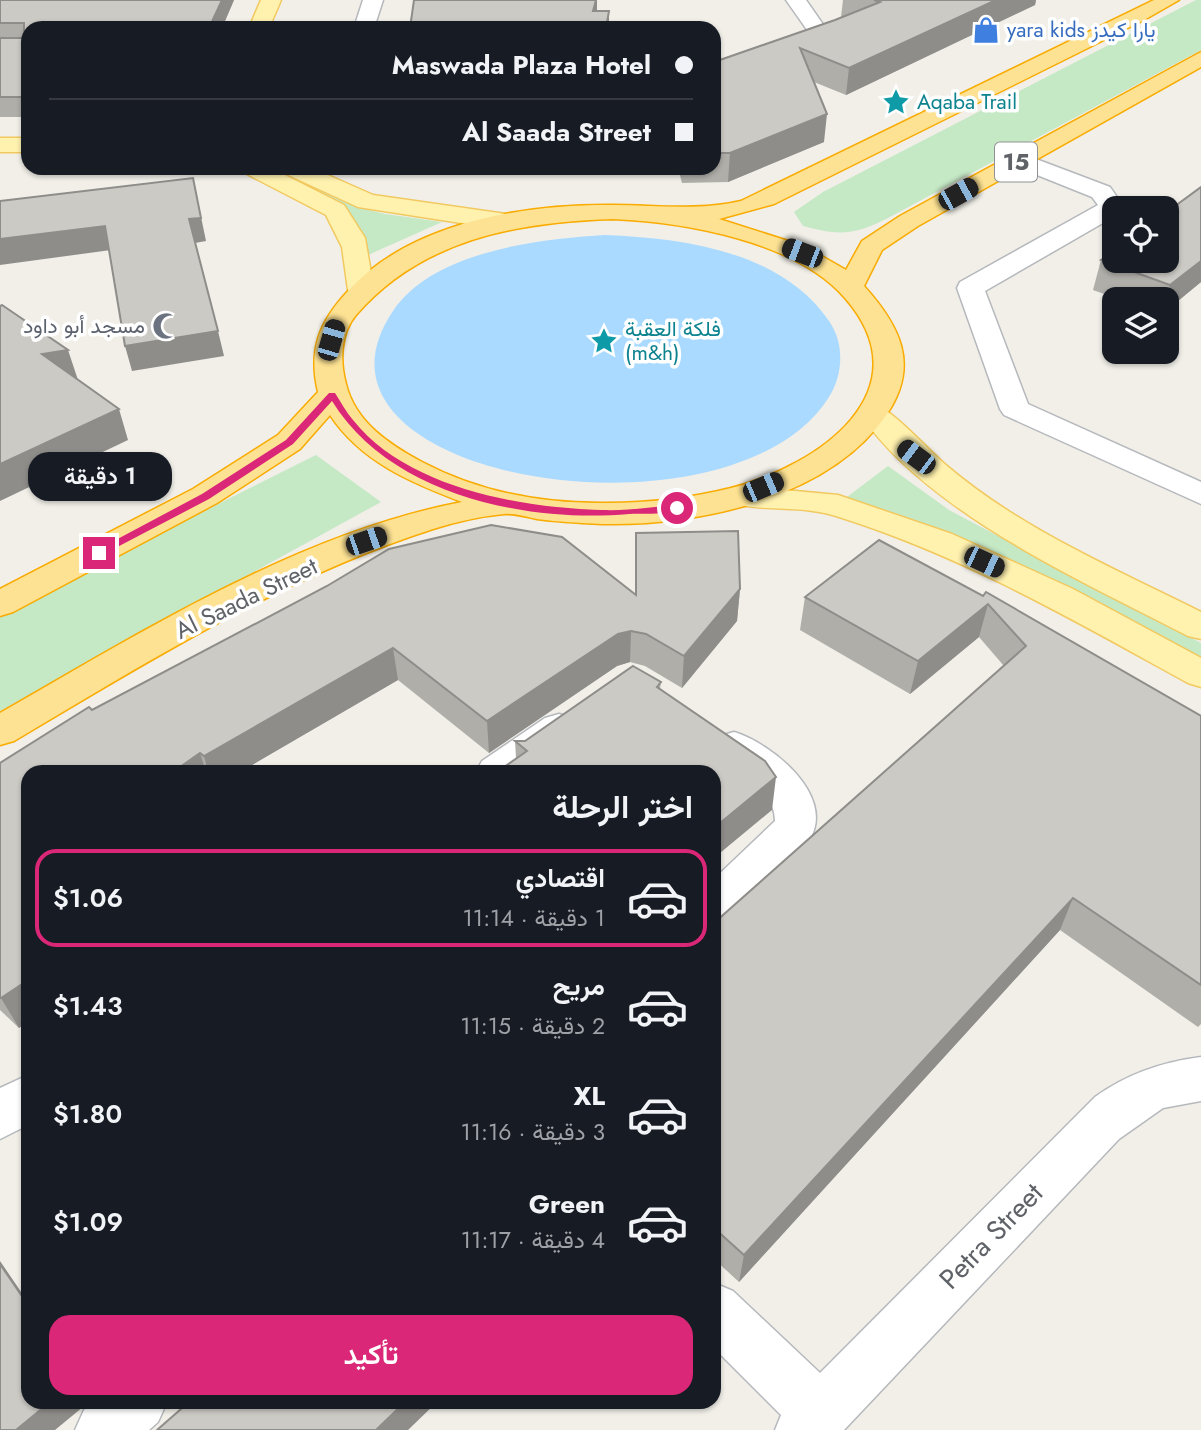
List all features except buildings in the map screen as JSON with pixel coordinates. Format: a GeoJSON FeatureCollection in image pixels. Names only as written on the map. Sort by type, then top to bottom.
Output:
{"type":"FeatureCollection","features":[{"type":"Feature","properties":{"kind":"highway"},"geometry":{"type":"LineString","coordinates":[[668,216],[748,206],[1169,0]]}},
{"type":"Feature","properties":{"kind":"highway","name":"15"},"geometry":{"type":"LineString","coordinates":[[851,286],[871,246],[909,221],[1201,58]]}},
{"type":"Feature","properties":{"kind":"highway"},"geometry":{"type":"LineString","coordinates":[[614,212],[668,216],[739,230],[802,253],[851,286],[876,315],[890,347],[889,380],[875,414],[824,461],[742,496],[700,505],[605,513],[555,511],[507,503],[456,489],[412,470],[375,448],[349,422],[332,395],[326,358],[336,322],[361,290],[400,261],[449,238],[506,222],[614,212]]}},
{"type":"Feature","properties":{"kind":"highway"},"geometry":{"type":"LineString","coordinates":[[0,604],[205,496],[289,442],[332,395]]}},
{"type":"Feature","properties":{"kind":"highway","name":"Al Saada Street"},"geometry":{"type":"LineString","coordinates":[[0,731],[128,657],[304,568],[424,522],[507,503]]}},
{"type":"Feature","properties":{"kind":"main road"},"geometry":{"type":"LineString","coordinates":[[262,21],[271,0]]}},
{"type":"Feature","properties":{"kind":"main road"},"geometry":{"type":"LineString","coordinates":[[0,132],[21,132]]}},
{"type":"Feature","properties":{"kind":"main road"},"geometry":{"type":"LineString","coordinates":[[0,145],[21,145]]}},
{"type":"Feature","properties":{"kind":"main road"},"geometry":{"type":"LineString","coordinates":[[267,175],[308,195],[340,215],[352,232],[361,290]]}},
{"type":"Feature","properties":{"kind":"main road"},"geometry":{"type":"LineString","coordinates":[[307,175],[367,202],[506,222]]}},
{"type":"Feature","properties":{"kind":"main road"},"geometry":{"type":"LineString","coordinates":[[875,414],[897,442],[990,512],[1052,549],[1201,628]]}},
{"type":"Feature","properties":{"kind":"main road"},"geometry":{"type":"LineString","coordinates":[[742,496],[838,505],[940,541],[1061,597],[1201,674]]}},
{"type":"Feature","properties":{"kind":"street"},"geometry":{"type":"LineString","coordinates":[[366,21],[373,0]]}},
{"type":"Feature","properties":{"kind":"street"},"geometry":{"type":"LineString","coordinates":[[721,77],[729,76],[824,40],[796,0]]}},
{"type":"Feature","properties":{"kind":"street"},"geometry":{"type":"LineString","coordinates":[[1020,160],[1101,192],[1112,206],[970,288],[1015,409],[1201,494]]}},
{"type":"Feature","properties":{"kind":"street"},"geometry":{"type":"LineString","coordinates":[[506,765],[586,709]]}},
{"type":"Feature","properties":{"kind":"street"},"geometry":{"type":"LineString","coordinates":[[703,723],[773,775],[797,811],[796,826],[781,844],[721,900]]}},
{"type":"Feature","properties":{"kind":"street","name":"Petra Street"},"geometry":{"type":"LineString","coordinates":[[811,1421],[1128,1098],[1181,1081],[1201,1079]]}},
{"type":"Feature","properties":{"kind":"street"},"geometry":{"type":"LineString","coordinates":[[0,1116],[21,1102]]}},
{"type":"Feature","properties":{"kind":"street"},"geometry":{"type":"LineString","coordinates":[[721,1318],[811,1421]]}},
{"type":"Feature","properties":{"kind":"street"},"geometry":{"type":"LineString","coordinates":[[104,1430],[130,1409]]}},
{"type":"Feature","properties":{"kind":"green space"},"geometry":{"type":"Polygon","coordinates":[[[1196,0],[1201,0],[1201,50],[888,218],[856,231],[837,232],[803,226],[794,212],[823,192],[1196,0]]]}},
{"type":"Feature","properties":{"kind":"green space"},"geometry":{"type":"Polygon","coordinates":[[[273,175],[288,175],[353,206],[385,214],[442,222],[368,255],[360,232],[273,175]]]}},
{"type":"Feature","properties":{"kind":"green space"},"geometry":{"type":"Polygon","coordinates":[[[316,455],[381,502],[0,711],[0,613],[316,455]]]}},
{"type":"Feature","properties":{"kind":"green space"},"geometry":{"type":"Polygon","coordinates":[[[888,466],[949,510],[1201,643],[1201,663],[928,527],[847,497],[888,466]]]}},
{"type":"Feature","properties":{"kind":"water"},"geometry":{"type":"Polygon","coordinates":[[[605,235],[697,245],[758,264],[785,278],[809,297],[829,321],[838,339],[839,369],[829,397],[778,445],[704,473],[618,483],[532,476],[455,454],[399,418],[375,370],[393,311],[411,291],[434,274],[489,252],[550,240],[605,235]]]}},
{"type":"Feature","properties":{"kind":"place","name":"yara kids يارا كيدز"},"geometry":{"type":"Point","coordinates":[986,30]}},
{"type":"Feature","properties":{"kind":"place","name":"Aqaba Trail"},"geometry":{"type":"Point","coordinates":[896,102]}},
{"type":"Feature","properties":{"kind":"place","name":"مسجد أبو داود"},"geometry":{"type":"Point","coordinates":[166,326]}},
{"type":"Feature","properties":{"kind":"place","name":"فلكة العقبة (m&h)"},"geometry":{"type":"Point","coordinates":[604,341]}},
{"type":"Feature","properties":{"kind":"route"},"geometry":{"type":"LineString","coordinates":[[99,553],[205,496],[289,442],[311,422],[332,395],[349,422],[375,448],[412,470],[456,489],[507,503],[555,511],[605,513],[677,508]]}}]}
